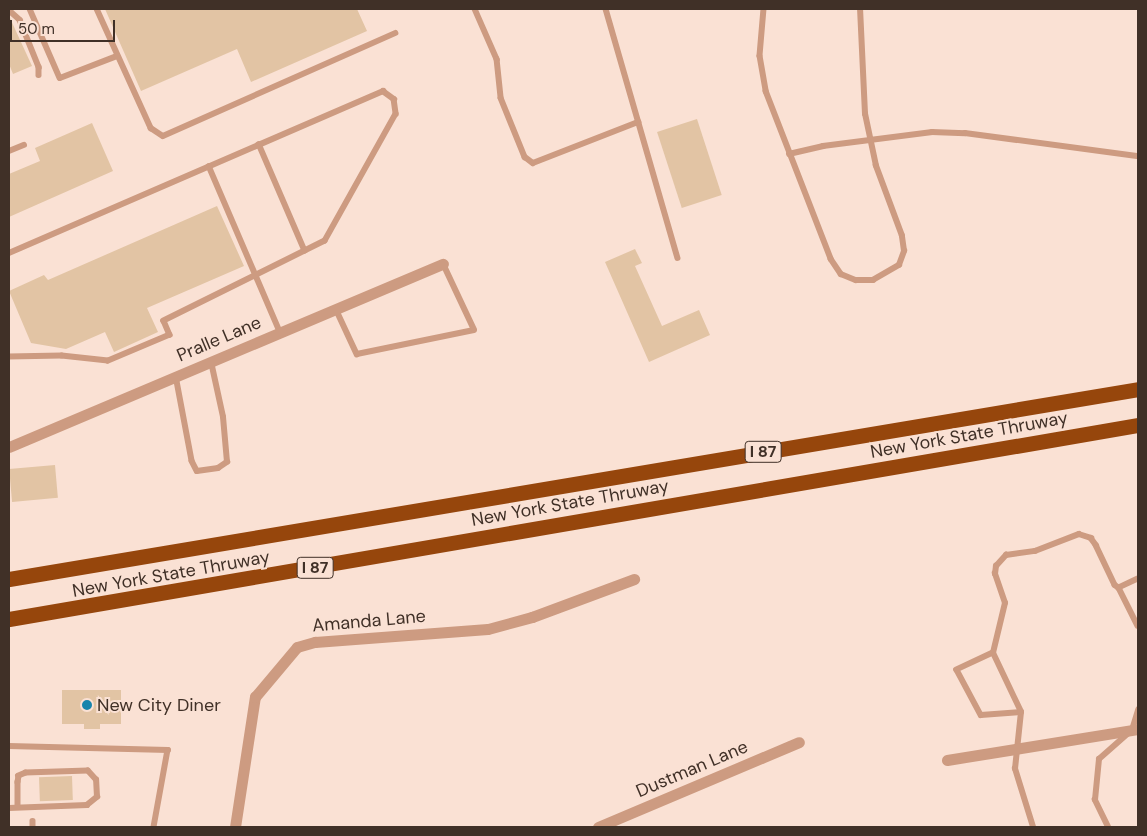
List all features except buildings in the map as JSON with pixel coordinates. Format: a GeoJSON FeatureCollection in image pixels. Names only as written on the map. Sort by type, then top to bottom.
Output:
{"type":"FeatureCollection","features":[{"type":"Feature","properties":{"kind":"highway","name":"New York State Thruway"},"geometry":{"type":"LineString","coordinates":[[9,579],[1138,389]]}},
{"type":"Feature","properties":{"kind":"highway","name":"New York State Thruway"},"geometry":{"type":"LineString","coordinates":[[9,619],[1138,425]]}},
{"type":"Feature","properties":{"kind":"highway"},"geometry":{"type":"LineString","coordinates":[[9,574],[61,570]]}},
{"type":"Feature","properties":{"kind":"highway"},"geometry":{"type":"LineString","coordinates":[[9,623],[51,613]]}},
{"type":"Feature","properties":{"kind":"street","name":"Pralle Lane"},"geometry":{"type":"LineString","coordinates":[[9,446],[443,264]]}},
{"type":"Feature","properties":{"kind":"street","name":"Amanda Lane"},"geometry":{"type":"LineString","coordinates":[[235,827],[255,697],[297,647],[315,642],[488,629],[532,617],[634,579]]}},
{"type":"Feature","properties":{"kind":"street"},"geometry":{"type":"LineString","coordinates":[[947,760],[1135,730]]}},
{"type":"Feature","properties":{"kind":"street","name":"Dustman Lane"},"geometry":{"type":"LineString","coordinates":[[598,827],[799,742]]}},
{"type":"Feature","properties":{"kind":"lane"},"geometry":{"type":"LineString","coordinates":[[30,9],[60,78],[117,56]]}},
{"type":"Feature","properties":{"kind":"lane"},"geometry":{"type":"LineString","coordinates":[[97,9],[151,128],[162,136],[395,33]]}},
{"type":"Feature","properties":{"kind":"lane"},"geometry":{"type":"LineString","coordinates":[[475,9],[497,59],[500,98],[525,157],[533,163],[638,122]]}},
{"type":"Feature","properties":{"kind":"lane"},"geometry":{"type":"LineString","coordinates":[[606,9],[678,258]]}},
{"type":"Feature","properties":{"kind":"lane"},"geometry":{"type":"LineString","coordinates":[[764,9],[760,56],[766,91],[789,154],[841,274],[856,280],[873,280],[899,266],[904,251],[902,236],[876,166],[866,114],[860,9]]}},
{"type":"Feature","properties":{"kind":"lane"},"geometry":{"type":"LineString","coordinates":[[9,10],[20,20],[39,67],[38,75]]}},
{"type":"Feature","properties":{"kind":"lane"},"geometry":{"type":"LineString","coordinates":[[9,252],[383,91],[394,99],[396,114],[326,241],[164,321],[170,335],[108,361],[62,356],[9,357]]}},
{"type":"Feature","properties":{"kind":"lane"},"geometry":{"type":"LineString","coordinates":[[789,154],[932,132],[965,133],[1138,156]]}},
{"type":"Feature","properties":{"kind":"lane"},"geometry":{"type":"LineString","coordinates":[[9,151],[24,144]]}},
{"type":"Feature","properties":{"kind":"lane"},"geometry":{"type":"LineString","coordinates":[[259,144],[305,251]]}},
{"type":"Feature","properties":{"kind":"lane"},"geometry":{"type":"LineString","coordinates":[[209,166],[280,332]]}},
{"type":"Feature","properties":{"kind":"lane"},"geometry":{"type":"LineString","coordinates":[[336,309],[357,354],[474,330],[443,264]]}},
{"type":"Feature","properties":{"kind":"lane"},"geometry":{"type":"LineString","coordinates":[[176,376],[192,462],[197,471],[218,468],[227,462],[223,417],[211,362]]}},
{"type":"Feature","properties":{"kind":"lane"},"geometry":{"type":"LineString","coordinates":[[1033,827],[1015,769],[1021,712],[993,653],[1005,603],[995,574],[996,566],[1006,555],[1034,551],[1072,535],[1086,535],[1096,545],[1114,585],[1119,588],[1138,626]]}},
{"type":"Feature","properties":{"kind":"lane"},"geometry":{"type":"LineString","coordinates":[[1119,588],[1138,579]]}},
{"type":"Feature","properties":{"kind":"lane"},"geometry":{"type":"LineString","coordinates":[[993,653],[957,670],[981,715],[1021,712]]}},
{"type":"Feature","properties":{"kind":"lane"},"geometry":{"type":"LineString","coordinates":[[1108,827],[1094,800],[1099,759],[1135,730],[1138,710]]}},
{"type":"Feature","properties":{"kind":"lane"},"geometry":{"type":"LineString","coordinates":[[9,746],[168,750],[154,827]]}},
{"type":"Feature","properties":{"kind":"lane"},"geometry":{"type":"LineString","coordinates":[[9,808],[87,805],[98,797],[96,780],[88,771],[26,773],[19,776],[18,807]]}},
{"type":"Feature","properties":{"kind":"place","name":"New City Diner"},"geometry":{"type":"Point","coordinates":[87,705]}}]}
